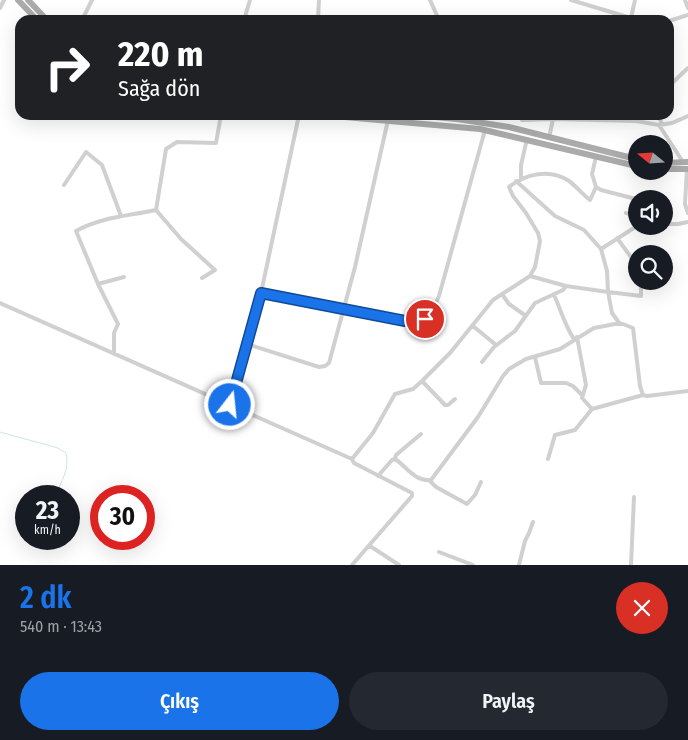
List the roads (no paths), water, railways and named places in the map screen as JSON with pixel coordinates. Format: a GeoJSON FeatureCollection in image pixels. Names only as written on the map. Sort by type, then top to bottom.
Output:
{"type":"FeatureCollection","features":[{"type":"Feature","properties":{"kind":"main road"},"geometry":{"type":"LineString","coordinates":[[18,0],[32,15]]}},
{"type":"Feature","properties":{"kind":"main road"},"geometry":{"type":"LineString","coordinates":[[28,0],[42,15]]}},
{"type":"Feature","properties":{"kind":"main road"},"geometry":{"type":"LineString","coordinates":[[388,120],[486,130],[628,164]]}},
{"type":"Feature","properties":{"kind":"main road"},"geometry":{"type":"LineString","coordinates":[[488,120],[628,158]]}},
{"type":"Feature","properties":{"kind":"main road"},"geometry":{"type":"LineString","coordinates":[[673,164],[686,166]]}},
{"type":"Feature","properties":{"kind":"main road"},"geometry":{"type":"LineString","coordinates":[[673,168],[686,166]]}},
{"type":"Feature","properties":{"kind":"street"},"geometry":{"type":"LineString","coordinates":[[0,8],[3,1],[10,0]]}},
{"type":"Feature","properties":{"kind":"street"},"geometry":{"type":"LineString","coordinates":[[84,15],[92,0]]}},
{"type":"Feature","properties":{"kind":"street"},"geometry":{"type":"LineString","coordinates":[[246,15],[250,0]]}},
{"type":"Feature","properties":{"kind":"street"},"geometry":{"type":"LineString","coordinates":[[318,15],[319,0]]}},
{"type":"Feature","properties":{"kind":"street"},"geometry":{"type":"LineString","coordinates":[[430,0],[437,15]]}},
{"type":"Feature","properties":{"kind":"street"},"geometry":{"type":"LineString","coordinates":[[572,0],[618,15]]}},
{"type":"Feature","properties":{"kind":"street"},"geometry":{"type":"LineString","coordinates":[[590,6],[591,0]]}},
{"type":"Feature","properties":{"kind":"street"},"geometry":{"type":"LineString","coordinates":[[632,15],[635,0]]}},
{"type":"Feature","properties":{"kind":"street"},"geometry":{"type":"LineString","coordinates":[[685,0],[688,8]]}},
{"type":"Feature","properties":{"kind":"street"},"geometry":{"type":"LineString","coordinates":[[674,20],[688,16]]}},
{"type":"Feature","properties":{"kind":"street"},"geometry":{"type":"LineString","coordinates":[[674,81],[688,68]]}},
{"type":"Feature","properties":{"kind":"street"},"geometry":{"type":"LineString","coordinates":[[594,120],[636,121],[660,125],[672,123],[688,116]]}},
{"type":"Feature","properties":{"kind":"street"},"geometry":{"type":"LineString","coordinates":[[156,210],[166,149],[177,142],[216,143],[220,120]]}},
{"type":"Feature","properties":{"kind":"street"},"geometry":{"type":"LineString","coordinates":[[230,405],[261,293],[298,120]]}},
{"type":"Feature","properties":{"kind":"street"},"geometry":{"type":"LineString","coordinates":[[247,344],[319,367],[325,366],[329,362],[344,310],[388,120]]}},
{"type":"Feature","properties":{"kind":"street"},"geometry":{"type":"LineString","coordinates":[[549,138],[553,120]]}},
{"type":"Feature","properties":{"kind":"street"},"geometry":{"type":"LineString","coordinates":[[659,120],[660,125],[686,166],[685,204],[688,213]]}},
{"type":"Feature","properties":{"kind":"street"},"geometry":{"type":"LineString","coordinates":[[261,293],[405,321],[425,319],[439,296],[486,130]]}},
{"type":"Feature","properties":{"kind":"street"},"geometry":{"type":"LineString","coordinates":[[519,180],[527,139]]}},
{"type":"Feature","properties":{"kind":"street"},"geometry":{"type":"LineString","coordinates":[[64,185],[86,152],[102,165],[121,216]]}},
{"type":"Feature","properties":{"kind":"street"},"geometry":{"type":"LineString","coordinates":[[352,458],[373,433],[395,394],[413,389],[450,353],[493,300],[530,276],[535,266],[540,241],[530,219],[513,196],[509,187],[532,174],[545,173],[571,182],[580,193],[590,200],[596,187],[592,174],[596,157]]}},
{"type":"Feature","properties":{"kind":"street"},"geometry":{"type":"LineString","coordinates":[[519,180],[555,216],[584,230],[600,249],[607,271],[612,313],[620,324]]}},
{"type":"Feature","properties":{"kind":"street"},"geometry":{"type":"LineString","coordinates":[[596,187],[628,197]]}},
{"type":"Feature","properties":{"kind":"street"},"geometry":{"type":"LineString","coordinates":[[114,354],[114,333],[118,324],[98,284],[76,231],[90,223],[156,210]]}},
{"type":"Feature","properties":{"kind":"street"},"geometry":{"type":"LineString","coordinates":[[156,210],[181,239],[215,270],[202,278]]}},
{"type":"Feature","properties":{"kind":"street"},"geometry":{"type":"LineString","coordinates":[[673,225],[688,222]]}},
{"type":"Feature","properties":{"kind":"street"},"geometry":{"type":"LineString","coordinates":[[600,249],[628,231]]}},
{"type":"Feature","properties":{"kind":"street"},"geometry":{"type":"LineString","coordinates":[[617,238],[628,253]]}},
{"type":"Feature","properties":{"kind":"street"},"geometry":{"type":"LineString","coordinates":[[530,276],[566,286],[608,292],[641,296],[641,290]]}},
{"type":"Feature","properties":{"kind":"street"},"geometry":{"type":"LineString","coordinates":[[98,284],[124,277]]}},
{"type":"Feature","properties":{"kind":"street"},"geometry":{"type":"LineString","coordinates":[[482,362],[496,345],[512,335],[535,303],[554,295],[566,286]]}},
{"type":"Feature","properties":{"kind":"street"},"geometry":{"type":"LineString","coordinates":[[502,294],[510,304],[526,316]]}},
{"type":"Feature","properties":{"kind":"street"},"geometry":{"type":"LineString","coordinates":[[554,295],[568,330],[576,338],[586,385],[582,395]]}},
{"type":"Feature","properties":{"kind":"street"},"geometry":{"type":"LineString","coordinates":[[0,303],[352,458],[354,463],[412,493],[412,496],[352,565]]}},
{"type":"Feature","properties":{"kind":"street"},"geometry":{"type":"LineString","coordinates":[[429,480],[432,479],[457,443],[478,418],[506,372],[517,363],[556,351],[598,326],[620,324],[634,330],[634,347],[640,386],[644,395]]}},
{"type":"Feature","properties":{"kind":"street"},"geometry":{"type":"LineString","coordinates":[[473,326],[496,345]]}},
{"type":"Feature","properties":{"kind":"street"},"geometry":{"type":"LineString","coordinates":[[535,357],[541,383],[566,383],[573,386],[592,409]]}},
{"type":"Feature","properties":{"kind":"street"},"geometry":{"type":"LineString","coordinates":[[422,381],[445,405],[456,399]]}},
{"type":"Feature","properties":{"kind":"street"},"geometry":{"type":"LineString","coordinates":[[548,459],[555,435],[576,430],[592,409],[644,395],[688,391]]}},
{"type":"Feature","properties":{"kind":"street"},"geometry":{"type":"LineString","coordinates":[[378,476],[396,456],[421,434]]}},
{"type":"Feature","properties":{"kind":"street"},"geometry":{"type":"LineString","coordinates":[[395,459],[413,475],[429,480],[436,487],[467,504],[481,482]]}},
{"type":"Feature","properties":{"kind":"street"},"geometry":{"type":"LineString","coordinates":[[632,565],[634,497]]}},
{"type":"Feature","properties":{"kind":"street"},"geometry":{"type":"LineString","coordinates":[[519,565],[532,522]]}},
{"type":"Feature","properties":{"kind":"street"},"geometry":{"type":"LineString","coordinates":[[370,546],[399,565]]}},
{"type":"Feature","properties":{"kind":"street"},"geometry":{"type":"LineString","coordinates":[[439,552],[473,565]]}},
{"type":"Feature","properties":{"kind":"waterway"},"geometry":{"type":"LineString","coordinates":[[0,432],[58,448],[66,453],[66,470],[60,485]]}}]}
